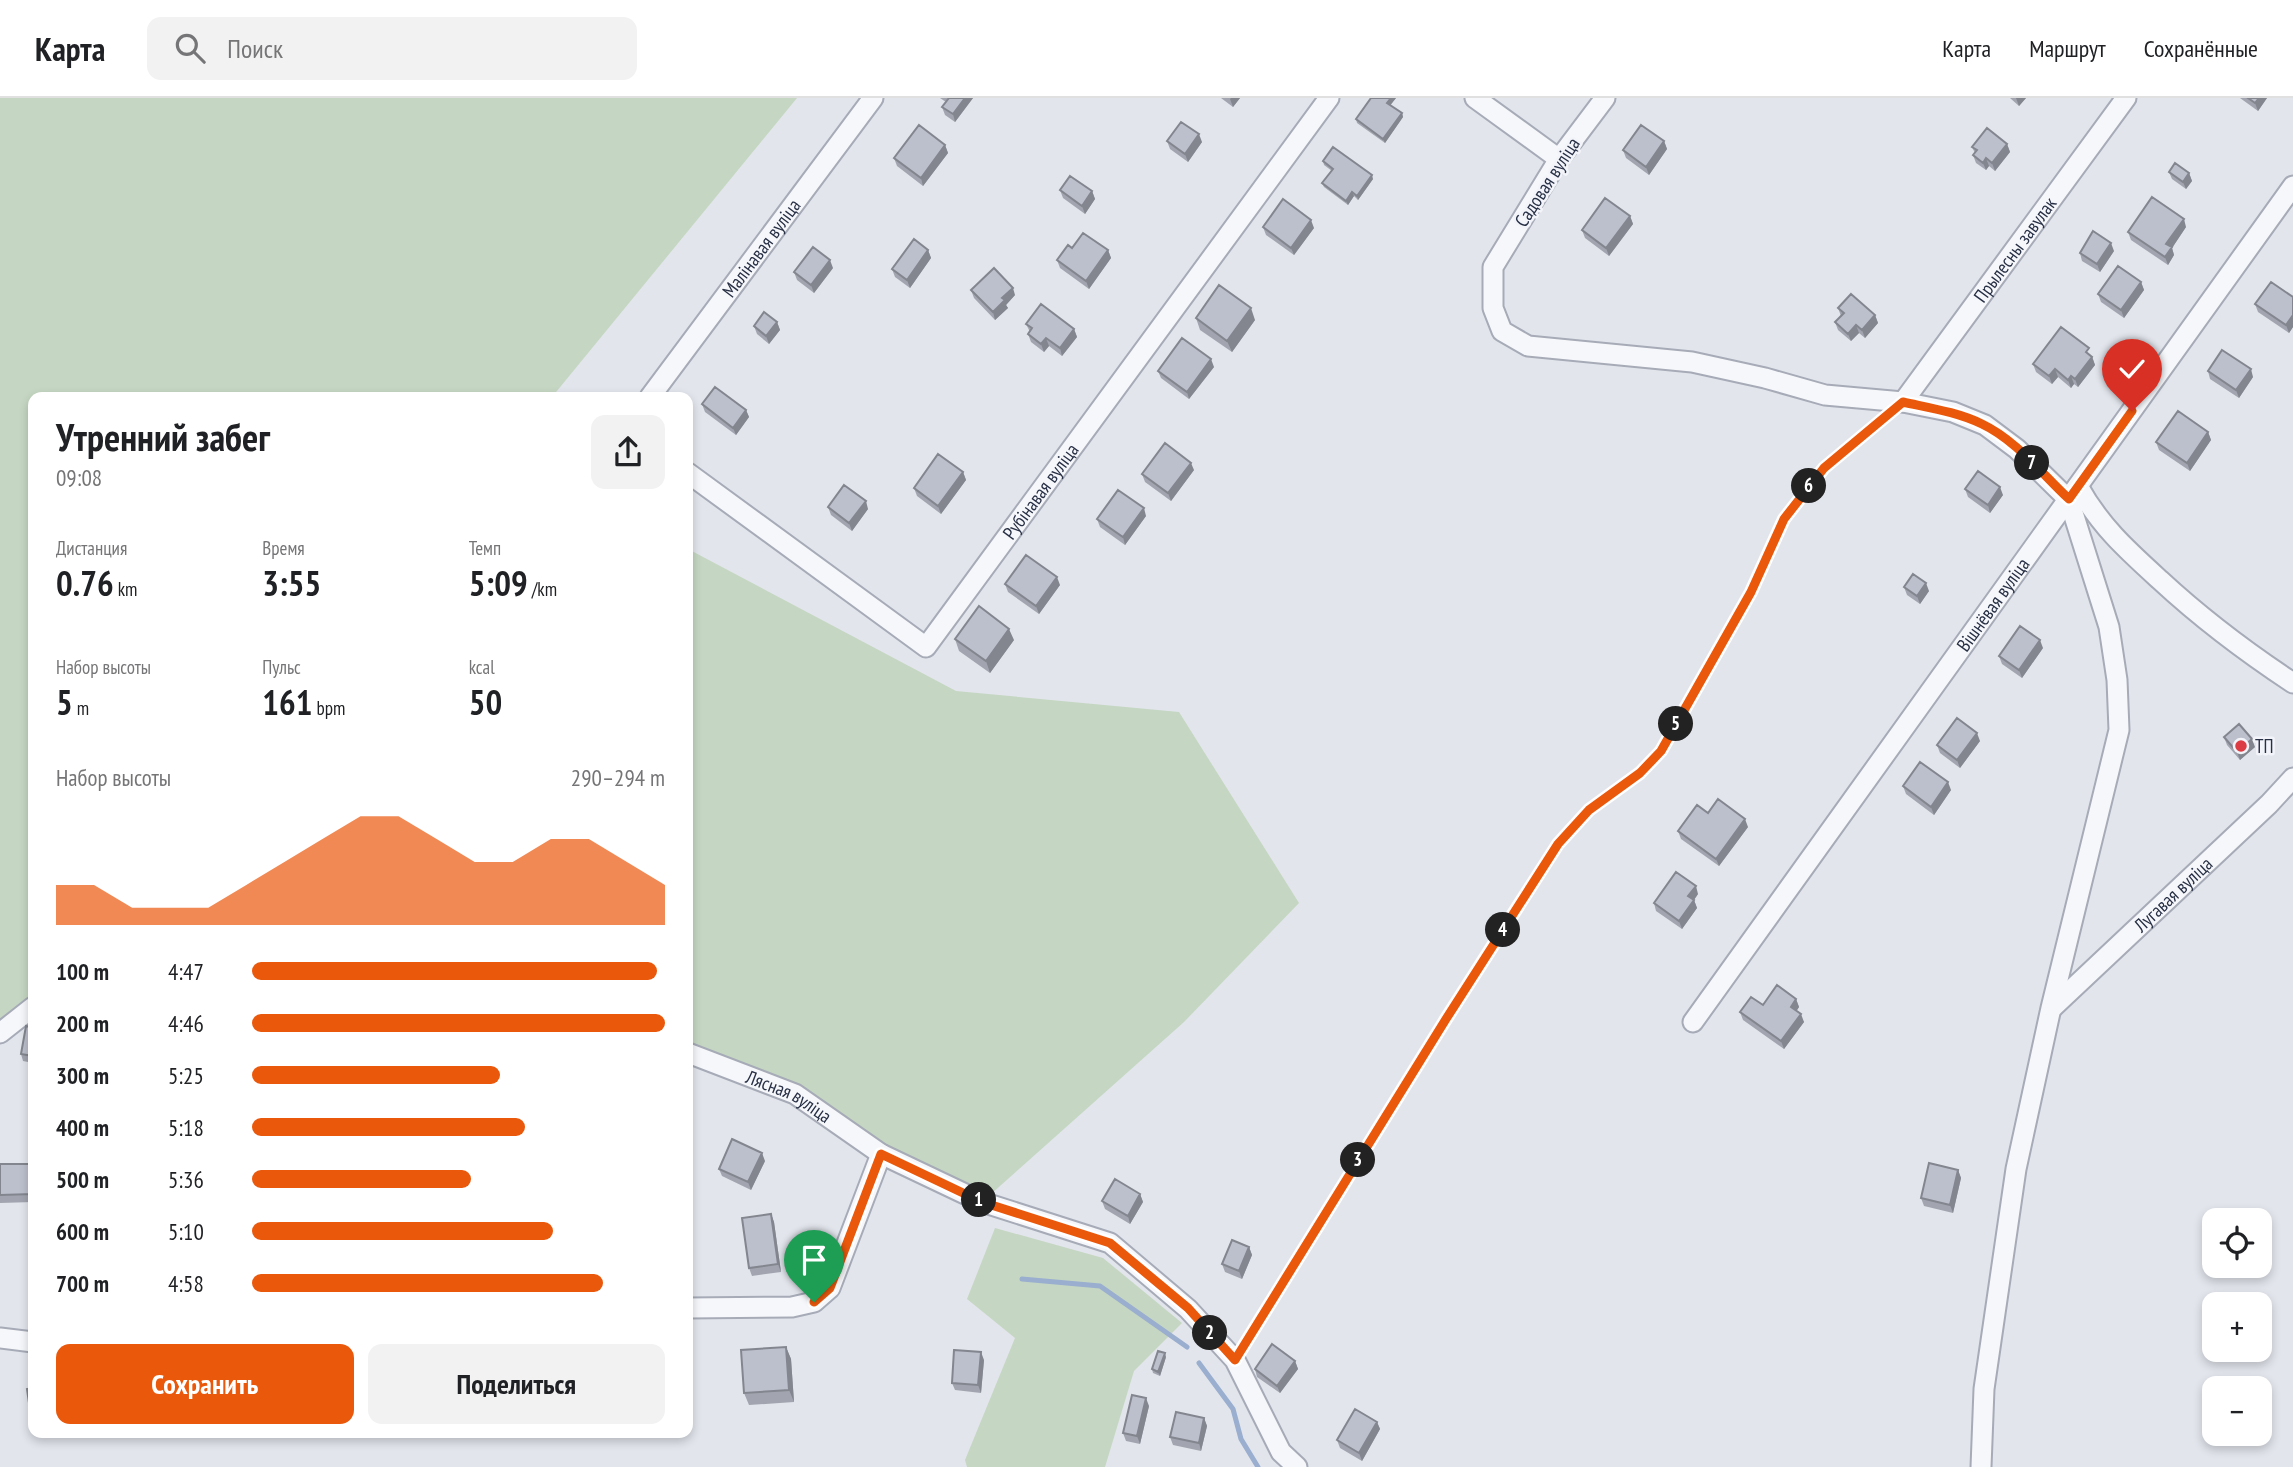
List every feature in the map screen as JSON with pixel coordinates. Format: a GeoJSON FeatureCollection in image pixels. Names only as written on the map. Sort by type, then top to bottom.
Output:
{"type":"FeatureCollection","features":[{"type":"Feature","properties":{"kind":"street","name":"Малінавая вуліца"},"geometry":{"type":"LineString","coordinates":[[654,392],[873,98]]}},
{"type":"Feature","properties":{"kind":"street","name":"Рубінавая вуліца"},"geometry":{"type":"LineString","coordinates":[[693,477],[926,647],[1328,98]]}},
{"type":"Feature","properties":{"kind":"street"},"geometry":{"type":"LineString","coordinates":[[1475,98],[1559,159]]}},
{"type":"Feature","properties":{"kind":"street","name":"Садовая вуліца"},"geometry":{"type":"LineString","coordinates":[[1605,98],[1559,159],[1493,267],[1493,308],[1503,331],[1528,346],[1692,362],[1825,395],[1903,402]]}},
{"type":"Feature","properties":{"kind":"street","name":"Прылесны завулак"},"geometry":{"type":"LineString","coordinates":[[1903,402],[2126,98]]}},
{"type":"Feature","properties":{"kind":"street","name":"Вішнёвая вуліца"},"geometry":{"type":"LineString","coordinates":[[1693,1022],[2293,186]]}},
{"type":"Feature","properties":{"kind":"street"},"geometry":{"type":"LineString","coordinates":[[1903,402],[1953,412],[1984,425],[2074,493],[2115,539],[2192,609],[2293,683]]}},
{"type":"Feature","properties":{"kind":"street"},"geometry":{"type":"LineString","coordinates":[[1981,1467],[1984,1389],[2014,1183],[2051,1008],[2119,730],[2117,680],[2109,627],[2074,493]]}},
{"type":"Feature","properties":{"kind":"street","name":"Лугавая вуліца"},"geometry":{"type":"LineString","coordinates":[[2051,1008],[2269,804],[2293,778]]}},
{"type":"Feature","properties":{"kind":"street"},"geometry":{"type":"LineString","coordinates":[[0,1033],[28,1011]]}},
{"type":"Feature","properties":{"kind":"street","name":"Лясная вуліца"},"geometry":{"type":"LineString","coordinates":[[693,1055],[796,1094],[881,1154],[982,1202],[1110,1243],[1188,1308],[1235,1360],[1279,1460]]}},
{"type":"Feature","properties":{"kind":"street"},"geometry":{"type":"LineString","coordinates":[[693,1308],[792,1307],[814,1302],[830,1288],[881,1154]]}},
{"type":"Feature","properties":{"kind":"street"},"geometry":{"type":"LineString","coordinates":[[0,1338],[28,1341]]}},
{"type":"Feature","properties":{"kind":"street"},"geometry":{"type":"LineString","coordinates":[[1279,1460],[1297,1467]]}},
{"type":"Feature","properties":{"kind":"path"},"geometry":{"type":"LineString","coordinates":[[1235,1360],[1558,844],[1589,810],[1640,773],[1661,751],[1751,592],[1784,519],[1824,468],[1903,402]]}},
{"type":"Feature","properties":{"kind":"green space"},"geometry":{"type":"Polygon","coordinates":[[[0,98],[797,98],[556,392],[28,392],[28,1011],[0,1033],[0,98]]]}},
{"type":"Feature","properties":{"kind":"green space"},"geometry":{"type":"Polygon","coordinates":[[[693,552],[956,691],[1179,712],[1299,903],[1184,1022],[982,1202],[795,1094],[693,1055],[693,552]]]}},
{"type":"Feature","properties":{"kind":"green space"},"geometry":{"type":"Polygon","coordinates":[[[995,1228],[1103,1258],[1182,1323],[1134,1371],[1105,1467],[967,1467],[965,1460],[1015,1338],[967,1299],[995,1228]]]}},
{"type":"Feature","properties":{"kind":"building"},"geometry":{"type":"Polygon","coordinates":[[[949,98],[965,98],[953,114],[942,107],[949,98]]]}},
{"type":"Feature","properties":{"kind":"building"},"geometry":{"type":"Polygon","coordinates":[[[1371,98],[1391,98],[1387,103],[1402,113],[1383,139],[1356,119],[1371,98]]]}},
{"type":"Feature","properties":{"kind":"building"},"geometry":{"type":"Polygon","coordinates":[[[1181,122],[1199,134],[1185,154],[1167,141],[1181,122]]]}},
{"type":"Feature","properties":{"kind":"building"},"geometry":{"type":"Polygon","coordinates":[[[919,125],[945,145],[921,178],[894,158],[919,125]]]}},
{"type":"Feature","properties":{"kind":"building"},"geometry":{"type":"Polygon","coordinates":[[[1641,125],[1664,141],[1646,167],[1623,150],[1641,125]]]}},
{"type":"Feature","properties":{"kind":"building"},"geometry":{"type":"Polygon","coordinates":[[[1987,128],[2007,144],[1992,163],[1986,158],[1983,163],[1973,155],[1977,150],[1972,147],[1987,128]]]}},
{"type":"Feature","properties":{"kind":"building"},"geometry":{"type":"Polygon","coordinates":[[[1333,147],[1372,175],[1357,196],[1352,192],[1346,201],[1322,183],[1333,169],[1323,161],[1333,147]]]}},
{"type":"Feature","properties":{"kind":"building"},"geometry":{"type":"Polygon","coordinates":[[[2175,163],[2189,173],[2183,182],[2169,172],[2175,163]]]}},
{"type":"Feature","properties":{"kind":"building"},"geometry":{"type":"Polygon","coordinates":[[[1070,176],[1092,191],[1082,206],[1060,190],[1070,176]]]}},
{"type":"Feature","properties":{"kind":"building"},"geometry":{"type":"Polygon","coordinates":[[[2152,197],[2184,219],[2166,244],[2172,247],[2165,257],[2128,232],[2152,197]]]}},
{"type":"Feature","properties":{"kind":"building"},"geometry":{"type":"Polygon","coordinates":[[[1605,198],[1630,216],[1606,248],[1582,230],[1605,198]]]}},
{"type":"Feature","properties":{"kind":"building"},"geometry":{"type":"Polygon","coordinates":[[[1283,199],[1311,220],[1291,248],[1263,227],[1283,199]]]}},
{"type":"Feature","properties":{"kind":"building"},"geometry":{"type":"Polygon","coordinates":[[[2093,231],[2111,243],[2097,264],[2080,253],[2093,231]]]}},
{"type":"Feature","properties":{"kind":"building"},"geometry":{"type":"Polygon","coordinates":[[[1083,233],[1108,250],[1086,281],[1057,260],[1068,245],[1072,248],[1083,233]]]}},
{"type":"Feature","properties":{"kind":"building"},"geometry":{"type":"Polygon","coordinates":[[[914,239],[928,250],[907,280],[892,269],[914,239]]]}},
{"type":"Feature","properties":{"kind":"building"},"geometry":{"type":"Polygon","coordinates":[[[813,247],[830,260],[811,285],[794,272],[813,247]]]}},
{"type":"Feature","properties":{"kind":"building"},"geometry":{"type":"Polygon","coordinates":[[[2118,266],[2141,282],[2121,310],[2098,294],[2118,266]]]}},
{"type":"Feature","properties":{"kind":"building"},"geometry":{"type":"Polygon","coordinates":[[[994,268],[1013,288],[993,312],[971,290],[994,268]]]}},
{"type":"Feature","properties":{"kind":"building"},"geometry":{"type":"Polygon","coordinates":[[[2271,282],[2293,297],[2293,315],[2286,325],[2255,304],[2271,282]]]}},
{"type":"Feature","properties":{"kind":"building"},"geometry":{"type":"Polygon","coordinates":[[[1219,285],[1251,308],[1227,341],[1196,318],[1219,285]]]}},
{"type":"Feature","properties":{"kind":"building"},"geometry":{"type":"Polygon","coordinates":[[[1851,294],[1875,315],[1862,330],[1856,325],[1848,334],[1835,322],[1844,313],[1838,308],[1851,294]]]}},
{"type":"Feature","properties":{"kind":"building"},"geometry":{"type":"Polygon","coordinates":[[[1041,304],[1074,329],[1060,348],[1046,338],[1041,344],[1028,334],[1032,328],[1026,324],[1041,304]]]}},
{"type":"Feature","properties":{"kind":"building"},"geometry":{"type":"Polygon","coordinates":[[[764,312],[777,322],[766,336],[754,326],[764,312]]]}},
{"type":"Feature","properties":{"kind":"building"},"geometry":{"type":"Polygon","coordinates":[[[2061,327],[2089,348],[2086,352],[2092,357],[2075,379],[2071,376],[2068,380],[2055,369],[2049,376],[2033,364],[2061,327]]]}},
{"type":"Feature","properties":{"kind":"building"},"geometry":{"type":"Polygon","coordinates":[[[1182,338],[1211,359],[1187,392],[1158,371],[1182,338]]]}},
{"type":"Feature","properties":{"kind":"building"},"geometry":{"type":"Polygon","coordinates":[[[2222,350],[2251,369],[2236,390],[2208,371],[2222,350]]]}},
{"type":"Feature","properties":{"kind":"building"},"geometry":{"type":"Polygon","coordinates":[[[715,387],[746,410],[733,428],[702,404],[715,387]]]}},
{"type":"Feature","properties":{"kind":"building"},"geometry":{"type":"Polygon","coordinates":[[[2178,411],[2208,432],[2187,463],[2156,442],[2178,411]]]}},
{"type":"Feature","properties":{"kind":"building"},"geometry":{"type":"Polygon","coordinates":[[[1165,443],[1191,463],[1168,493],[1142,474],[1165,443]]]}},
{"type":"Feature","properties":{"kind":"building"},"geometry":{"type":"Polygon","coordinates":[[[938,454],[963,472],[938,506],[914,488],[938,454]]]}},
{"type":"Feature","properties":{"kind":"building"},"geometry":{"type":"Polygon","coordinates":[[[1978,471],[2000,487],[1988,505],[1965,489],[1978,471]]]}},
{"type":"Feature","properties":{"kind":"building"},"geometry":{"type":"Polygon","coordinates":[[[844,485],[866,501],[849,523],[828,507],[844,485]]]}},
{"type":"Feature","properties":{"kind":"building"},"geometry":{"type":"Polygon","coordinates":[[[1118,490],[1144,508],[1123,537],[1097,519],[1118,490]]]}},
{"type":"Feature","properties":{"kind":"building"},"geometry":{"type":"Polygon","coordinates":[[[1026,555],[1057,577],[1036,606],[1005,584],[1026,555]]]}},
{"type":"Feature","properties":{"kind":"building"},"geometry":{"type":"Polygon","coordinates":[[[1913,574],[1926,583],[1917,596],[1904,587],[1913,574]]]}},
{"type":"Feature","properties":{"kind":"building"},"geometry":{"type":"Polygon","coordinates":[[[979,606],[1009,629],[986,661],[955,639],[979,606]]]}},
{"type":"Feature","properties":{"kind":"building"},"geometry":{"type":"Polygon","coordinates":[[[2020,626],[2040,640],[2019,670],[1999,656],[2020,626]]]}},
{"type":"Feature","properties":{"kind":"building"},"geometry":{"type":"Polygon","coordinates":[[[1957,718],[1977,733],[1957,760],[1937,745],[1957,718]]]}},
{"type":"Feature","properties":{"kind":"building"},"geometry":{"type":"Polygon","coordinates":[[[2239,724],[2252,739],[2237,752],[2224,737],[2239,724]]]}},
{"type":"Feature","properties":{"kind":"building"},"geometry":{"type":"Polygon","coordinates":[[[1920,762],[1948,782],[1931,807],[1903,786],[1920,762]]]}},
{"type":"Feature","properties":{"kind":"building"},"geometry":{"type":"Polygon","coordinates":[[[1718,799],[1745,819],[1716,859],[1678,831],[1697,805],[1708,813],[1718,799]]]}},
{"type":"Feature","properties":{"kind":"building"},"geometry":{"type":"Polygon","coordinates":[[[1676,872],[1696,886],[1688,896],[1694,900],[1679,921],[1654,903],[1676,872]]]}},
{"type":"Feature","properties":{"kind":"building"},"geometry":{"type":"Polygon","coordinates":[[[1777,985],[1796,999],[1791,1007],[1801,1014],[1781,1041],[1740,1012],[1751,997],[1763,1005],[1777,985]]]}},
{"type":"Feature","properties":{"kind":"building"},"geometry":{"type":"Polygon","coordinates":[[[26,1026],[28,1055],[21,1054],[26,1026]]]}},
{"type":"Feature","properties":{"kind":"building"},"geometry":{"type":"Polygon","coordinates":[[[732,1139],[762,1153],[748,1182],[719,1169],[732,1139]]]}},
{"type":"Feature","properties":{"kind":"building"},"geometry":{"type":"Polygon","coordinates":[[[1929,1163],[1958,1170],[1950,1205],[1921,1198],[1929,1163]]]}},
{"type":"Feature","properties":{"kind":"building"},"geometry":{"type":"Polygon","coordinates":[[[0,1164],[28,1164],[28,1194],[0,1195],[0,1164]]]}},
{"type":"Feature","properties":{"kind":"building"},"geometry":{"type":"Polygon","coordinates":[[[1115,1179],[1140,1194],[1128,1216],[1102,1201],[1115,1179]]]}},
{"type":"Feature","properties":{"kind":"building"},"geometry":{"type":"Polygon","coordinates":[[[771,1214],[778,1264],[749,1268],[742,1218],[771,1214]]]}},
{"type":"Feature","properties":{"kind":"building"},"geometry":{"type":"Polygon","coordinates":[[[1232,1240],[1249,1247],[1239,1271],[1222,1264],[1232,1240]]]}},
{"type":"Feature","properties":{"kind":"building"},"geometry":{"type":"Polygon","coordinates":[[[1272,1344],[1295,1361],[1277,1386],[1255,1369],[1272,1344]]]}},
{"type":"Feature","properties":{"kind":"building"},"geometry":{"type":"Polygon","coordinates":[[[786,1347],[789,1390],[744,1393],[741,1350],[786,1347]]]}},
{"type":"Feature","properties":{"kind":"building"},"geometry":{"type":"Polygon","coordinates":[[[954,1350],[981,1352],[978,1385],[952,1383],[954,1350]]]}},
{"type":"Feature","properties":{"kind":"building"},"geometry":{"type":"Polygon","coordinates":[[[1158,1351],[1165,1353],[1158,1372],[1152,1369],[1158,1351]]]}},
{"type":"Feature","properties":{"kind":"building"},"geometry":{"type":"Polygon","coordinates":[[[1132,1395],[1146,1398],[1137,1436],[1123,1433],[1132,1395]]]}},
{"type":"Feature","properties":{"kind":"building"},"geometry":{"type":"Polygon","coordinates":[[[1355,1409],[1377,1422],[1359,1453],[1337,1440],[1355,1409]]]}},
{"type":"Feature","properties":{"kind":"building"},"geometry":{"type":"Polygon","coordinates":[[[1176,1412],[1204,1418],[1199,1443],[1170,1437],[1176,1412]]]}},
{"type":"Feature","properties":{"kind":"waterway"},"geometry":{"type":"LineString","coordinates":[[1022,1279],[1100,1286],[1187,1347]]}},
{"type":"Feature","properties":{"kind":"waterway"},"geometry":{"type":"LineString","coordinates":[[1199,1363],[1233,1409],[1241,1439],[1258,1467]]}},
{"type":"Feature","properties":{"kind":"place","name":"ТП"},"geometry":{"type":"Point","coordinates":[2241,746]}},
{"type":"Feature","properties":{"kind":"route"},"geometry":{"type":"LineString","coordinates":[[814,1302],[830,1288],[881,1154],[982,1202],[1110,1243],[1188,1308],[1235,1360],[1558,844],[1589,810],[1640,773],[1661,751],[1751,592],[1784,519],[1824,468],[1903,402],[1953,412],[1984,425],[2017,449],[2069,499],[2132,411]]}}]}
